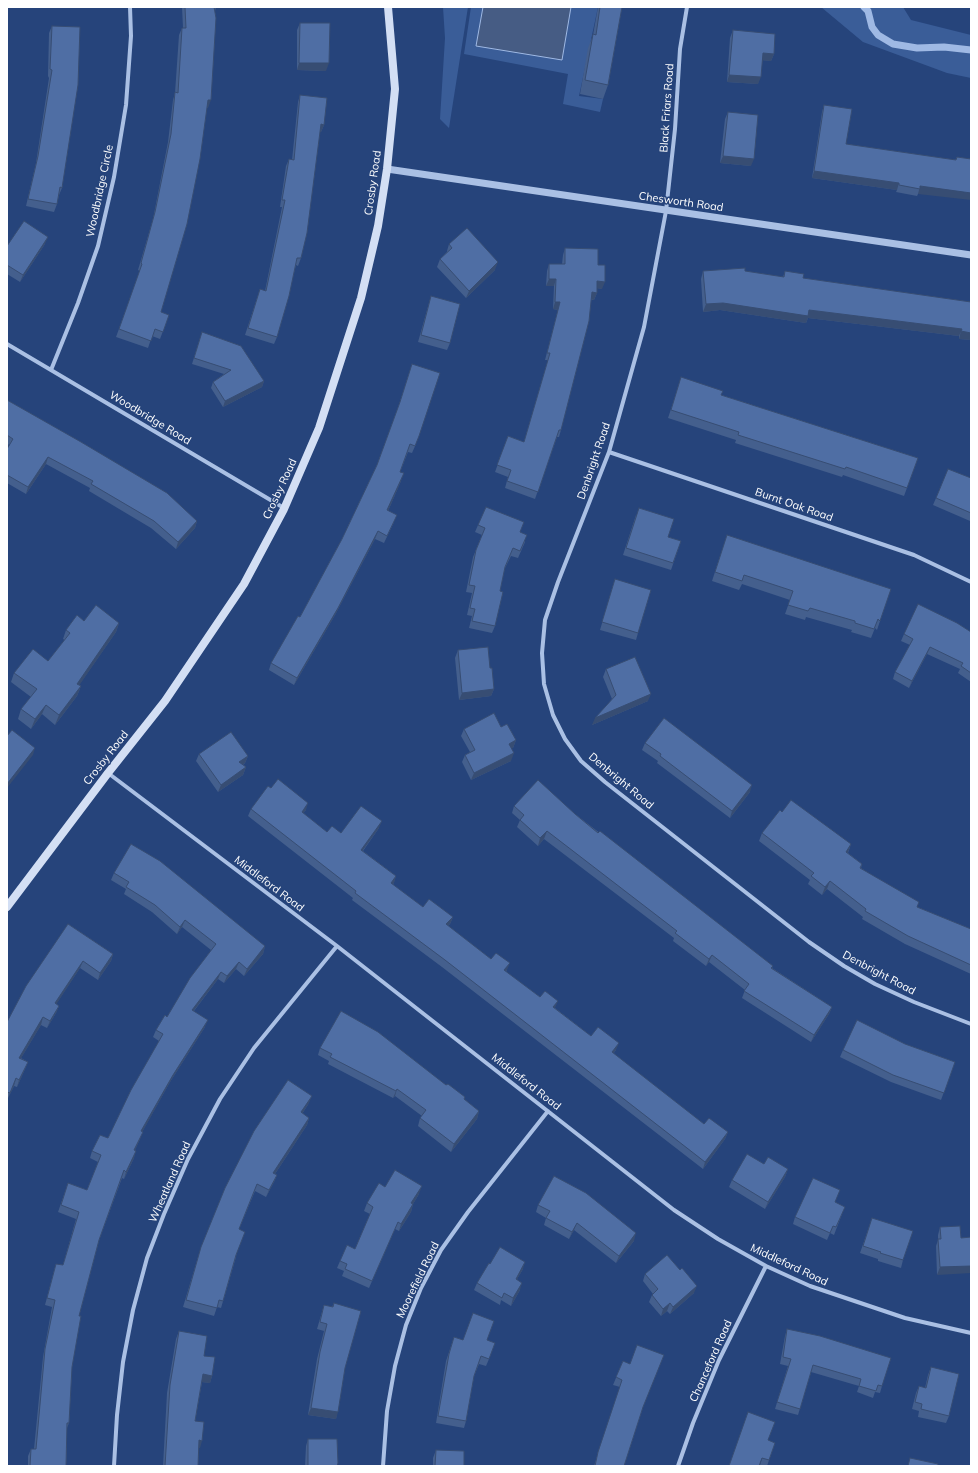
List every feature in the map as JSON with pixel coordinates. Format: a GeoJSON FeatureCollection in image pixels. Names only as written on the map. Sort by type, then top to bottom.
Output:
{"type":"FeatureCollection","features":[{"type":"Feature","properties":{"kind":"main road","name":"Crosby Road"},"geometry":{"type":"LineString","coordinates":[[7,907],[108,773],[165,701],[244,584],[284,509],[319,428],[359,305],[378,226],[387,169],[395,89],[388,7]]}},
{"type":"Feature","properties":{"kind":"street","name":"Woodbridge Circle"},"geometry":{"type":"LineString","coordinates":[[51,370],[78,303],[98,246],[114,177],[126,105],[131,36],[130,7]]}},
{"type":"Feature","properties":{"kind":"street","name":"Black Friars Road"},"geometry":{"type":"LineString","coordinates":[[666,211],[676,129],[680,49],[687,7]]}},
{"type":"Feature","properties":{"kind":"street","name":"Chesworth Road"},"geometry":{"type":"LineString","coordinates":[[387,169],[971,255]]}},
{"type":"Feature","properties":{"kind":"street","name":"Denbright Road"},"geometry":{"type":"LineString","coordinates":[[666,211],[644,327],[608,452],[545,620],[542,653],[544,684],[553,715],[566,740],[582,761],[605,782],[821,950],[844,966],[875,984],[914,1002],[971,1024]]}},
{"type":"Feature","properties":{"kind":"street","name":"Woodbridge Road"},"geometry":{"type":"LineString","coordinates":[[7,344],[284,509]]}},
{"type":"Feature","properties":{"kind":"street","name":"Burnt Oak Road"},"geometry":{"type":"LineString","coordinates":[[608,452],[914,555],[971,582]]}},
{"type":"Feature","properties":{"kind":"street","name":"Middleford Road"},"geometry":{"type":"LineString","coordinates":[[108,773],[337,946],[674,1210],[718,1239],[766,1266],[810,1286],[852,1302],[904,1318],[971,1333]]}},
{"type":"Feature","properties":{"kind":"street","name":"Wheatland Road"},"geometry":{"type":"LineString","coordinates":[[114,1466],[117,1415],[123,1362],[133,1310],[147,1258],[164,1214],[188,1159],[220,1100],[254,1048],[337,946]]}},
{"type":"Feature","properties":{"kind":"street","name":"Moorefield Road"},"geometry":{"type":"LineString","coordinates":[[383,1466],[387,1411],[395,1366],[406,1325],[421,1288],[441,1250],[468,1212],[548,1111]]}},
{"type":"Feature","properties":{"kind":"street","name":"Chanceford Road"},"geometry":{"type":"LineString","coordinates":[[678,1466],[693,1423],[719,1360],[766,1266]]}},
{"type":"Feature","properties":{"kind":"shaded area"},"geometry":{"type":"Polygon","coordinates":[[[443,7],[468,7],[449,128],[440,119],[445,38],[443,7]]]}},
{"type":"Feature","properties":{"kind":"shaded area"},"geometry":{"type":"Polygon","coordinates":[[[471,7],[598,7],[579,96],[603,99],[600,112],[563,104],[568,74],[464,54],[471,7]]]}},
{"type":"Feature","properties":{"kind":"shaded area"},"geometry":{"type":"Polygon","coordinates":[[[483,7],[571,7],[562,60],[476,46],[483,7]]]}},
{"type":"Feature","properties":{"kind":"shaded area"},"geometry":{"type":"Polygon","coordinates":[[[821,7],[903,7],[911,20],[971,35],[971,78],[947,73],[863,42],[821,7]]]}},
{"type":"Feature","properties":{"kind":"building"},"geometry":{"type":"Polygon","coordinates":[[[185,7],[214,7],[216,18],[211,100],[208,100],[200,159],[187,224],[161,312],[169,315],[163,332],[155,329],[151,341],[119,329],[142,264],[141,263],[155,212],[171,134],[175,92],[178,93],[182,28],[186,28],[185,7]]]}},
{"type":"Feature","properties":{"kind":"building"},"geometry":{"type":"Polygon","coordinates":[[[600,7],[622,7],[608,85],[585,80],[593,34],[596,35],[600,7]]]}},
{"type":"Feature","properties":{"kind":"building"},"geometry":{"type":"Polygon","coordinates":[[[300,23],[330,23],[329,63],[299,63],[300,23]]]}},
{"type":"Feature","properties":{"kind":"building"},"geometry":{"type":"Polygon","coordinates":[[[52,26],[80,27],[78,85],[62,188],[60,187],[57,204],[28,199],[38,156],[52,70],[50,69],[52,26]]]}},
{"type":"Feature","properties":{"kind":"building"},"geometry":{"type":"Polygon","coordinates":[[[733,30],[775,34],[774,54],[763,53],[761,77],[729,75],[733,30]]]}},
{"type":"Feature","properties":{"kind":"building"},"geometry":{"type":"Polygon","coordinates":[[[300,95],[327,98],[324,125],[321,124],[307,233],[301,258],[297,258],[289,296],[277,337],[248,328],[260,289],[266,291],[285,200],[282,200],[289,159],[294,160],[300,95]]]}},
{"type":"Feature","properties":{"kind":"building"},"geometry":{"type":"Polygon","coordinates":[[[824,105],[852,109],[846,144],[956,160],[957,157],[971,159],[971,193],[920,186],[920,189],[899,185],[899,183],[814,171],[824,105]]]}},
{"type":"Feature","properties":{"kind":"building"},"geometry":{"type":"Polygon","coordinates":[[[728,112],[758,115],[754,159],[723,156],[728,112]]]}},
{"type":"Feature","properties":{"kind":"building"},"geometry":{"type":"Polygon","coordinates":[[[24,221],[48,237],[23,275],[7,265],[7,246],[24,221]]]}},
{"type":"Feature","properties":{"kind":"building"},"geometry":{"type":"Polygon","coordinates":[[[467,228],[498,262],[469,291],[440,259],[452,248],[449,244],[467,228]]]}},
{"type":"Feature","properties":{"kind":"building"},"geometry":{"type":"Polygon","coordinates":[[[565,248],[598,249],[598,265],[605,265],[605,282],[597,281],[597,293],[592,292],[589,321],[561,430],[559,430],[538,492],[507,481],[511,470],[497,465],[508,436],[524,442],[550,353],[547,353],[560,302],[555,302],[556,279],[549,279],[549,264],[565,264],[565,248]]]}},
{"type":"Feature","properties":{"kind":"building"},"geometry":{"type":"Polygon","coordinates":[[[745,268],[745,271],[784,277],[785,271],[804,274],[803,278],[971,302],[971,333],[961,331],[962,329],[809,310],[808,316],[723,303],[706,304],[703,271],[745,268]]]}},
{"type":"Feature","properties":{"kind":"building"},"geometry":{"type":"Polygon","coordinates":[[[431,296],[460,304],[450,343],[421,335],[431,296]]]}},
{"type":"Feature","properties":{"kind":"building"},"geometry":{"type":"Polygon","coordinates":[[[202,332],[241,346],[264,381],[225,401],[213,382],[231,370],[194,358],[202,332]]]}},
{"type":"Feature","properties":{"kind":"building"},"geometry":{"type":"Polygon","coordinates":[[[412,364],[440,373],[419,436],[415,446],[410,444],[400,472],[404,473],[387,510],[397,515],[387,536],[378,531],[338,608],[297,678],[271,663],[298,616],[300,617],[342,539],[377,465],[412,364]]]}},
{"type":"Feature","properties":{"kind":"building"},"geometry":{"type":"Polygon","coordinates":[[[681,377],[723,391],[721,395],[918,458],[907,488],[846,467],[845,469],[738,435],[739,432],[671,410],[681,377]]]}},
{"type":"Feature","properties":{"kind":"building"},"geometry":{"type":"Polygon","coordinates":[[[7,400],[167,493],[197,521],[178,542],[154,521],[91,484],[93,481],[48,457],[28,487],[7,475],[7,449],[13,439],[7,435],[7,400]]]}},
{"type":"Feature","properties":{"kind":"building"},"geometry":{"type":"Polygon","coordinates":[[[948,469],[971,478],[971,513],[936,498],[948,469]]]}},
{"type":"Feature","properties":{"kind":"building"},"geometry":{"type":"Polygon","coordinates":[[[486,507],[524,522],[520,532],[527,535],[520,551],[513,548],[505,567],[500,591],[503,592],[495,626],[472,621],[475,609],[470,608],[475,586],[469,585],[476,550],[485,528],[478,525],[486,507]]]}},
{"type":"Feature","properties":{"kind":"building"},"geometry":{"type":"Polygon","coordinates":[[[639,508],[674,519],[668,537],[681,541],[673,563],[626,548],[639,508]]]}},
{"type":"Feature","properties":{"kind":"building"},"geometry":{"type":"Polygon","coordinates":[[[727,535],[891,589],[880,621],[878,619],[874,629],[855,623],[855,621],[810,608],[808,611],[788,605],[793,591],[744,575],[742,581],[715,572],[727,535]]]}},
{"type":"Feature","properties":{"kind":"building"},"geometry":{"type":"Polygon","coordinates":[[[615,579],[651,590],[638,633],[602,622],[615,579]]]}},
{"type":"Feature","properties":{"kind":"building"},"geometry":{"type":"Polygon","coordinates":[[[918,604],[957,623],[971,632],[971,673],[961,666],[963,663],[930,647],[912,681],[895,672],[913,639],[904,634],[918,604]]]}},
{"type":"Feature","properties":{"kind":"building"},"geometry":{"type":"Polygon","coordinates":[[[96,605],[119,623],[77,684],[81,686],[59,715],[46,705],[35,719],[21,709],[37,689],[14,673],[33,649],[48,661],[70,633],[66,630],[77,615],[84,621],[96,605]]]}},
{"type":"Feature","properties":{"kind":"building"},"geometry":{"type":"Polygon","coordinates":[[[488,647],[494,689],[462,693],[458,650],[488,647]]]}},
{"type":"Feature","properties":{"kind":"building"},"geometry":{"type":"Polygon","coordinates":[[[635,657],[651,694],[595,718],[616,695],[606,669],[635,657]]]}},
{"type":"Feature","properties":{"kind":"building"},"geometry":{"type":"Polygon","coordinates":[[[494,713],[501,727],[507,724],[516,740],[509,744],[514,753],[474,773],[465,755],[475,750],[464,729],[494,713]]]}},
{"type":"Feature","properties":{"kind":"building"},"geometry":{"type":"Polygon","coordinates":[[[664,718],[752,785],[732,811],[645,743],[664,718]]]}},
{"type":"Feature","properties":{"kind":"building"},"geometry":{"type":"Polygon","coordinates":[[[12,730],[35,748],[7,784],[7,736],[12,730]]]}},
{"type":"Feature","properties":{"kind":"building"},"geometry":{"type":"Polygon","coordinates":[[[231,732],[248,756],[239,762],[246,767],[221,785],[199,754],[231,732]]]}},
{"type":"Feature","properties":{"kind":"building"},"geometry":{"type":"Polygon","coordinates":[[[278,779],[308,803],[302,812],[327,832],[332,826],[341,833],[361,806],[382,821],[361,850],[396,876],[391,883],[423,907],[429,899],[453,917],[446,924],[491,959],[496,953],[510,963],[504,970],[540,997],[545,991],[558,1001],[553,1007],[591,1036],[598,1027],[619,1043],[612,1052],[704,1124],[709,1118],[728,1132],[705,1162],[445,960],[355,893],[356,891],[251,809],[268,786],[271,788],[278,779]]]}},
{"type":"Feature","properties":{"kind":"building"},"geometry":{"type":"Polygon","coordinates":[[[538,780],[598,833],[600,831],[773,966],[771,968],[832,1007],[814,1035],[744,991],[749,984],[712,955],[709,959],[675,933],[677,931],[547,831],[540,838],[520,820],[524,815],[514,806],[538,780]]]}},
{"type":"Feature","properties":{"kind":"building"},"geometry":{"type":"Polygon","coordinates":[[[791,800],[851,844],[846,852],[862,864],[860,868],[919,902],[917,907],[971,929],[971,965],[908,936],[865,911],[866,909],[830,881],[825,887],[811,876],[814,873],[762,833],[780,810],[782,812],[791,800]]]}},
{"type":"Feature","properties":{"kind":"building"},"geometry":{"type":"Polygon","coordinates":[[[131,844],[160,861],[265,946],[247,969],[239,962],[227,976],[221,972],[192,1010],[208,1020],[173,1075],[141,1131],[143,1132],[134,1150],[136,1151],[126,1172],[124,1170],[99,1240],[79,1316],[81,1316],[72,1367],[69,1423],[67,1423],[66,1466],[30,1466],[31,1449],[36,1449],[45,1349],[55,1300],[47,1298],[56,1264],[63,1265],[79,1212],[61,1205],[68,1183],[87,1190],[101,1155],[92,1151],[100,1135],[108,1138],[131,1090],[163,1034],[156,1030],[165,1015],[167,1017],[190,978],[216,944],[185,920],[180,927],[155,905],[126,887],[129,882],[114,873],[131,844]]]}},
{"type":"Feature","properties":{"kind":"building"},"geometry":{"type":"Polygon","coordinates":[[[68,924],[113,954],[100,973],[83,961],[55,1003],[59,1006],[50,1021],[43,1017],[19,1058],[28,1062],[19,1080],[16,1078],[10,1093],[7,1092],[7,1022],[26,986],[68,924]]]}},
{"type":"Feature","properties":{"kind":"building"},"geometry":{"type":"Polygon","coordinates":[[[341,1011],[378,1032],[446,1085],[448,1084],[465,1097],[464,1099],[479,1111],[454,1144],[420,1118],[426,1110],[397,1089],[396,1091],[330,1057],[332,1054],[320,1048],[341,1011]]]}},
{"type":"Feature","properties":{"kind":"building"},"geometry":{"type":"Polygon","coordinates":[[[857,1020],[905,1044],[955,1062],[944,1093],[893,1075],[843,1050],[857,1020]]]}},
{"type":"Feature","properties":{"kind":"building"},"geometry":{"type":"Polygon","coordinates":[[[288,1080],[312,1096],[301,1112],[309,1118],[273,1173],[277,1175],[269,1190],[257,1184],[239,1229],[245,1232],[236,1255],[223,1301],[219,1300],[217,1308],[186,1300],[201,1247],[225,1188],[254,1131],[288,1080]]]}},
{"type":"Feature","properties":{"kind":"building"},"geometry":{"type":"Polygon","coordinates":[[[747,1154],[764,1164],[768,1157],[788,1169],[768,1202],[732,1180],[747,1154]]]}},
{"type":"Feature","properties":{"kind":"building"},"geometry":{"type":"Polygon","coordinates":[[[395,1170],[422,1186],[411,1203],[413,1204],[401,1224],[398,1222],[372,1281],[345,1269],[347,1264],[340,1261],[347,1245],[355,1249],[373,1207],[367,1203],[379,1183],[385,1187],[395,1170]]]}},
{"type":"Feature","properties":{"kind":"building"},"geometry":{"type":"Polygon","coordinates":[[[554,1176],[586,1193],[636,1233],[619,1256],[577,1223],[572,1232],[546,1218],[550,1211],[538,1205],[554,1176]]]}},
{"type":"Feature","properties":{"kind":"building"},"geometry":{"type":"Polygon","coordinates":[[[813,1178],[840,1190],[835,1202],[845,1207],[836,1227],[833,1226],[830,1233],[795,1217],[813,1178]]]}},
{"type":"Feature","properties":{"kind":"building"},"geometry":{"type":"Polygon","coordinates":[[[872,1218],[913,1231],[903,1260],[863,1246],[872,1218]]]}},
{"type":"Feature","properties":{"kind":"building"},"geometry":{"type":"Polygon","coordinates":[[[960,1226],[961,1238],[971,1237],[971,1266],[940,1267],[938,1239],[941,1239],[940,1227],[960,1226]]]}},
{"type":"Feature","properties":{"kind":"building"},"geometry":{"type":"Polygon","coordinates":[[[500,1247],[525,1262],[516,1279],[522,1283],[513,1298],[504,1293],[502,1298],[477,1283],[500,1247]]]}},
{"type":"Feature","properties":{"kind":"building"},"geometry":{"type":"Polygon","coordinates":[[[667,1255],[680,1270],[682,1268],[697,1286],[673,1307],[670,1303],[663,1309],[652,1295],[658,1289],[645,1274],[667,1255]]]}},
{"type":"Feature","properties":{"kind":"building"},"geometry":{"type":"Polygon","coordinates":[[[334,1303],[361,1311],[345,1368],[338,1412],[311,1408],[320,1352],[327,1324],[320,1322],[324,1305],[333,1307],[334,1303]]]}},
{"type":"Feature","properties":{"kind":"building"},"geometry":{"type":"Polygon","coordinates":[[[473,1313],[494,1321],[487,1340],[495,1343],[489,1359],[481,1356],[474,1376],[466,1421],[438,1416],[449,1354],[454,1337],[463,1340],[473,1313]]]}},
{"type":"Feature","properties":{"kind":"building"},"geometry":{"type":"Polygon","coordinates":[[[787,1329],[820,1336],[891,1358],[882,1386],[878,1385],[876,1391],[859,1386],[861,1379],[813,1365],[800,1409],[777,1402],[791,1359],[783,1357],[787,1329]]]}},
{"type":"Feature","properties":{"kind":"building"},"geometry":{"type":"Polygon","coordinates":[[[179,1331],[207,1336],[204,1356],[215,1357],[212,1376],[203,1374],[195,1421],[204,1422],[202,1441],[199,1440],[198,1466],[165,1466],[170,1385],[179,1331]]]}},
{"type":"Feature","properties":{"kind":"building"},"geometry":{"type":"Polygon","coordinates":[[[637,1345],[664,1355],[643,1407],[624,1466],[595,1466],[598,1452],[622,1380],[616,1377],[623,1361],[630,1364],[637,1345]]]}},
{"type":"Feature","properties":{"kind":"building"},"geometry":{"type":"Polygon","coordinates":[[[931,1367],[959,1374],[949,1416],[921,1409],[922,1404],[915,1402],[919,1386],[926,1388],[931,1367]]]}},
{"type":"Feature","properties":{"kind":"building"},"geometry":{"type":"Polygon","coordinates":[[[748,1412],[775,1422],[768,1440],[775,1443],[769,1460],[762,1458],[759,1466],[729,1466],[748,1412]]]}},
{"type":"Feature","properties":{"kind":"building"},"geometry":{"type":"Polygon","coordinates":[[[308,1439],[337,1439],[337,1466],[308,1466],[308,1439]]]}},
{"type":"Feature","properties":{"kind":"building"},"geometry":{"type":"Polygon","coordinates":[[[436,1450],[464,1451],[464,1466],[435,1466],[436,1450]]]}},
{"type":"Feature","properties":{"kind":"building"},"geometry":{"type":"Polygon","coordinates":[[[910,1458],[938,1464],[938,1466],[908,1466],[910,1458]]]}},
{"type":"Feature","properties":{"kind":"waterway"},"geometry":{"type":"LineString","coordinates":[[864,7],[868,11],[872,27],[878,35],[893,44],[917,48],[944,47],[971,50]]}}]}
